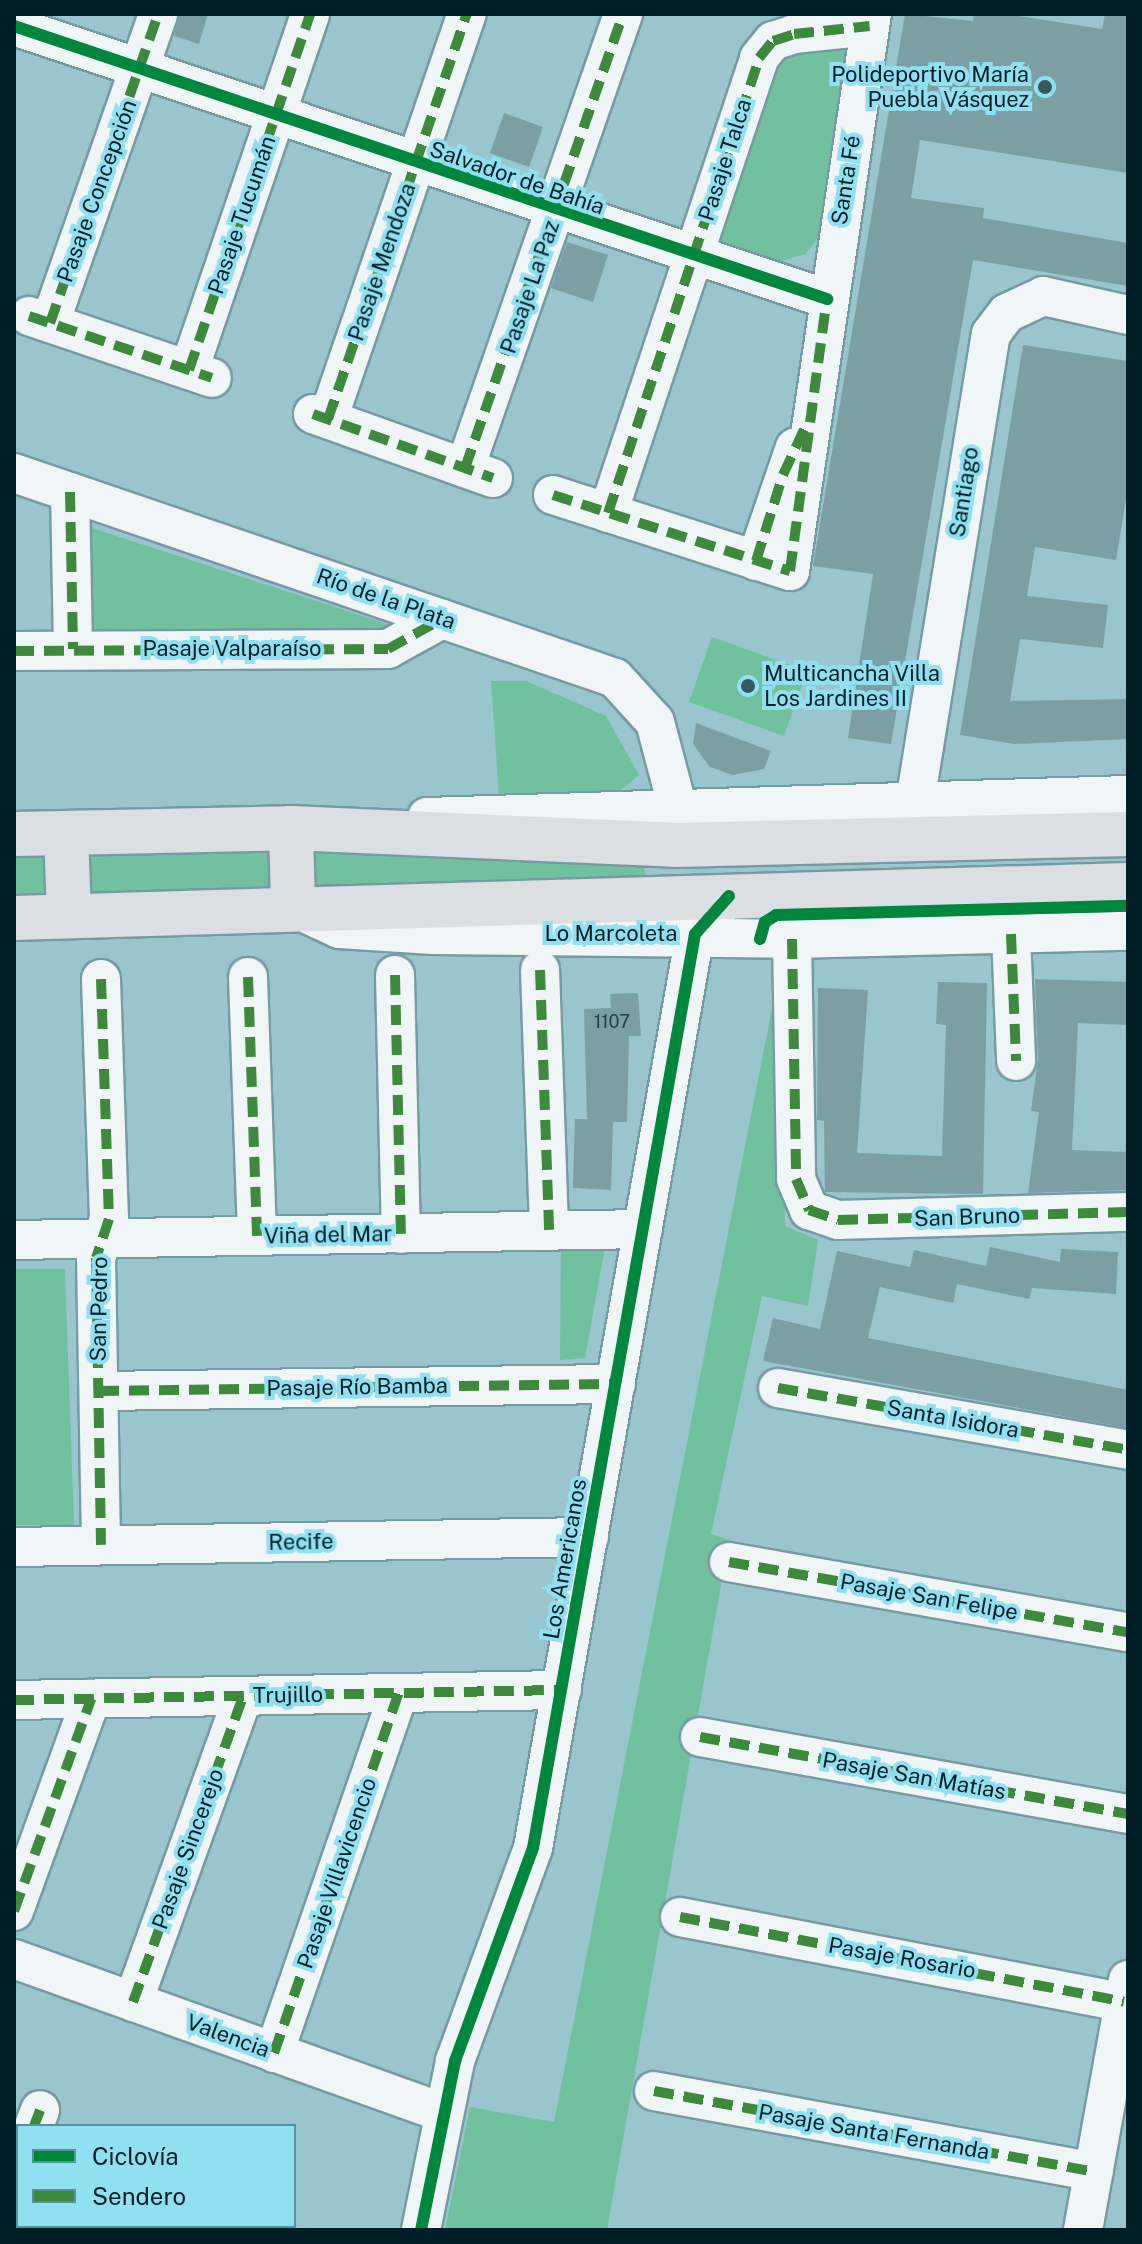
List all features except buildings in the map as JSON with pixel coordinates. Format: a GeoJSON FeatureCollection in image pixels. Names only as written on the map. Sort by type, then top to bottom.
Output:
{"type":"FeatureCollection","features":[{"type":"Feature","properties":{"kind":"main road"},"geometry":{"type":"LineString","coordinates":[[291,828],[293,905]]}},
{"type":"Feature","properties":{"kind":"main road"},"geometry":{"type":"LineString","coordinates":[[14,834],[291,828],[349,835],[675,845],[1128,834]]}},
{"type":"Feature","properties":{"kind":"main road"},"geometry":{"type":"LineString","coordinates":[[66,833],[69,916]]}},
{"type":"Feature","properties":{"kind":"main road","name":"Lo Marcoleta"},"geometry":{"type":"LineString","coordinates":[[14,918],[293,905],[1128,885]]}},
{"type":"Feature","properties":{"kind":"street","name":"Pasaje Concepción"},"geometry":{"type":"LineString","coordinates":[[158,14],[140,69],[39,319],[200,374]]}},
{"type":"Feature","properties":{"kind":"street","name":"Pasaje Tucumán"},"geometry":{"type":"LineString","coordinates":[[200,374],[276,115],[310,14]]}},
{"type":"Feature","properties":{"kind":"street","name":"Pasaje Mendoza"},"geometry":{"type":"LineString","coordinates":[[467,14],[415,165],[321,416],[479,473]]}},
{"type":"Feature","properties":{"kind":"street","name":"Pasaje La Paz"},"geometry":{"type":"LineString","coordinates":[[479,473],[556,213],[623,14]]}},
{"type":"Feature","properties":{"kind":"street","name":"Pasaje Talca"},"geometry":{"type":"LineString","coordinates":[[608,513],[759,58],[773,41],[794,34],[871,20]]}},
{"type":"Feature","properties":{"kind":"street","name":"Santa Fé"},"geometry":{"type":"LineString","coordinates":[[608,513],[773,566],[783,475],[809,420],[871,20]]}},
{"type":"Feature","properties":{"kind":"street","name":"Salvador de Bahía"},"geometry":{"type":"LineString","coordinates":[[14,26],[556,213],[827,299]]}},
{"type":"Feature","properties":{"kind":"street","name":"Santiago"},"geometry":{"type":"LineString","coordinates":[[915,802],[991,334],[1007,313],[1043,296],[1128,315]]}},
{"type":"Feature","properties":{"kind":"street","name":"Río de la Plata"},"geometry":{"type":"LineString","coordinates":[[14,473],[598,670],[627,686],[662,737],[678,809]]}},
{"type":"Feature","properties":{"kind":"street"},"geometry":{"type":"LineString","coordinates":[[70,492],[73,649]]}},
{"type":"Feature","properties":{"kind":"street"},"geometry":{"type":"LineString","coordinates":[[553,495],[608,513]]}},
{"type":"Feature","properties":{"kind":"street","name":"Pasaje Valparaíso"},"geometry":{"type":"LineString","coordinates":[[14,651],[388,649],[442,619]]}},
{"type":"Feature","properties":{"kind":"street"},"geometry":{"type":"LineString","coordinates":[[349,835],[403,818],[1128,795]]}},
{"type":"Feature","properties":{"kind":"street"},"geometry":{"type":"LineString","coordinates":[[695,934],[729,896]]}},
{"type":"Feature","properties":{"kind":"street","name":"Lo Marcoleta"},"geometry":{"type":"LineString","coordinates":[[293,905],[339,929],[695,934],[792,939],[1128,931]]}},
{"type":"Feature","properties":{"kind":"street","name":"Los Americanos"},"geometry":{"type":"LineString","coordinates":[[421,2230],[442,2112],[455,2061],[523,1885],[562,1690],[695,934]]}},
{"type":"Feature","properties":{"kind":"street"},"geometry":{"type":"LineString","coordinates":[[1011,934],[1016,1061]]}},
{"type":"Feature","properties":{"kind":"street","name":"San Bruno"},"geometry":{"type":"LineString","coordinates":[[792,939],[796,1179],[809,1210],[838,1220],[1128,1212]]}},
{"type":"Feature","properties":{"kind":"street"},"geometry":{"type":"LineString","coordinates":[[540,970],[549,1231]]}},
{"type":"Feature","properties":{"kind":"street"},"geometry":{"type":"LineString","coordinates":[[395,975],[401,1234]]}},
{"type":"Feature","properties":{"kind":"street"},"geometry":{"type":"LineString","coordinates":[[248,977],[257,1236]]}},
{"type":"Feature","properties":{"kind":"street","name":"San Pedro"},"geometry":{"type":"LineString","coordinates":[[101,979],[109,1219],[96,1258],[101,1545]]}},
{"type":"Feature","properties":{"kind":"street","name":"Viña del Mar"},"geometry":{"type":"LineString","coordinates":[[14,1240],[643,1229]]}},
{"type":"Feature","properties":{"kind":"street","name":"Pasaje Río Bamba"},"geometry":{"type":"LineString","coordinates":[[99,1391],[616,1384]]}},
{"type":"Feature","properties":{"kind":"street","name":"Santa Isidora"},"geometry":{"type":"LineString","coordinates":[[778,1388],[1128,1450]]}},
{"type":"Feature","properties":{"kind":"street","name":"Recife"},"geometry":{"type":"LineString","coordinates":[[14,1547],[589,1537]]}},
{"type":"Feature","properties":{"kind":"street","name":"Pasaje San Felipe"},"geometry":{"type":"LineString","coordinates":[[729,1562],[1128,1632]]}},
{"type":"Feature","properties":{"kind":"street","name":"Trujillo"},"geometry":{"type":"LineString","coordinates":[[14,1700],[562,1690]]}},
{"type":"Feature","properties":{"kind":"street","name":"Pasaje Villavicencio"},"geometry":{"type":"LineString","coordinates":[[274,2053],[399,1693]]}},
{"type":"Feature","properties":{"kind":"street","name":"Pasaje Sincerejo"},"geometry":{"type":"LineString","coordinates":[[133,2002],[243,1696]]}},
{"type":"Feature","properties":{"kind":"street"},"geometry":{"type":"LineString","coordinates":[[14,1911],[91,1699]]}},
{"type":"Feature","properties":{"kind":"street","name":"Pasaje San Matías"},"geometry":{"type":"LineString","coordinates":[[700,1737],[1128,1814]]}},
{"type":"Feature","properties":{"kind":"street","name":"Pasaje Rosario"},"geometry":{"type":"LineString","coordinates":[[680,1917],[1127,1995]]}},
{"type":"Feature","properties":{"kind":"street","name":"Valencia"},"geometry":{"type":"LineString","coordinates":[[14,1959],[442,2112]]}},
{"type":"Feature","properties":{"kind":"street"},"geometry":{"type":"LineString","coordinates":[[1083,2230],[1127,1995]]}},
{"type":"Feature","properties":{"kind":"street","name":"Pasaje Santa Fernanda"},"geometry":{"type":"LineString","coordinates":[[654,2091],[1094,2172]]}},
{"type":"Feature","properties":{"kind":"green space"},"geometry":{"type":"Polygon","coordinates":[[[847,38],[821,233],[806,254],[774,263],[718,240],[775,48],[847,38]]]}},
{"type":"Feature","properties":{"kind":"green space"},"geometry":{"type":"Polygon","coordinates":[[[86,526],[396,627],[353,633],[93,631],[86,526]]]}},
{"type":"Feature","properties":{"kind":"green space","name":"Multicancha Villa Los Jardines II"},"geometry":{"type":"Polygon","coordinates":[[[712,637],[807,671],[784,736],[689,702],[712,637]]]}},
{"type":"Feature","properties":{"kind":"green space"},"geometry":{"type":"Polygon","coordinates":[[[491,681],[526,681],[606,716],[639,775],[615,795],[499,796],[491,681]]]}},
{"type":"Feature","properties":{"kind":"green space"},"geometry":{"type":"Polygon","coordinates":[[[638,845],[649,888],[14,904],[14,855],[638,845]]]}},
{"type":"Feature","properties":{"kind":"green space"},"geometry":{"type":"Polygon","coordinates":[[[775,993],[782,997],[785,1226],[818,1240],[808,1306],[762,1296],[711,1534],[729,1540],[607,2230],[445,2230],[470,2107],[554,2122],[775,993]]]}},
{"type":"Feature","properties":{"kind":"green space"},"geometry":{"type":"Polygon","coordinates":[[[561,1247],[605,1247],[585,1358],[560,1360],[561,1247]]]}},
{"type":"Feature","properties":{"kind":"green space"},"geometry":{"type":"Polygon","coordinates":[[[14,1269],[65,1269],[74,1526],[14,1525],[14,1269]]]}},
{"type":"Feature","properties":{"kind":"marked path"},"geometry":{"type":"LineString","coordinates":[[50,323],[158,14]]}},
{"type":"Feature","properties":{"kind":"marked path"},"geometry":{"type":"LineString","coordinates":[[189,370],[310,14]]}},
{"type":"Feature","properties":{"kind":"marked path"},"geometry":{"type":"LineString","coordinates":[[328,419],[467,14]]}},
{"type":"Feature","properties":{"kind":"marked path"},"geometry":{"type":"LineString","coordinates":[[465,468],[623,14]]}},
{"type":"Feature","properties":{"kind":"marked path"},"geometry":{"type":"LineString","coordinates":[[608,513],[759,58],[773,41],[794,34],[870,26]]}},
{"type":"Feature","properties":{"kind":"marked path"},"geometry":{"type":"LineString","coordinates":[[553,495],[790,571],[827,299]]}},
{"type":"Feature","properties":{"kind":"marked path"},"geometry":{"type":"LineString","coordinates":[[29,316],[212,378]]}},
{"type":"Feature","properties":{"kind":"marked path"},"geometry":{"type":"LineString","coordinates":[[313,414],[493,478]]}},
{"type":"Feature","properties":{"kind":"marked path"},"geometry":{"type":"LineString","coordinates":[[756,561],[783,475],[807,423]]}},
{"type":"Feature","properties":{"kind":"marked path"},"geometry":{"type":"LineString","coordinates":[[70,492],[73,649]]}},
{"type":"Feature","properties":{"kind":"marked path"},"geometry":{"type":"LineString","coordinates":[[14,651],[388,649],[442,619]]}},
{"type":"Feature","properties":{"kind":"marked path"},"geometry":{"type":"LineString","coordinates":[[1011,934],[1016,1061]]}},
{"type":"Feature","properties":{"kind":"marked path"},"geometry":{"type":"LineString","coordinates":[[792,939],[796,1179],[809,1210],[838,1220],[1128,1212]]}},
{"type":"Feature","properties":{"kind":"marked path"},"geometry":{"type":"LineString","coordinates":[[540,970],[549,1231]]}},
{"type":"Feature","properties":{"kind":"marked path"},"geometry":{"type":"LineString","coordinates":[[395,975],[401,1234]]}},
{"type":"Feature","properties":{"kind":"marked path"},"geometry":{"type":"LineString","coordinates":[[248,977],[257,1236]]}},
{"type":"Feature","properties":{"kind":"marked path"},"geometry":{"type":"LineString","coordinates":[[101,979],[109,1219],[96,1258],[101,1545]]}},
{"type":"Feature","properties":{"kind":"marked path"},"geometry":{"type":"LineString","coordinates":[[99,1391],[616,1384]]}},
{"type":"Feature","properties":{"kind":"marked path"},"geometry":{"type":"LineString","coordinates":[[778,1388],[1128,1450]]}},
{"type":"Feature","properties":{"kind":"marked path"},"geometry":{"type":"LineString","coordinates":[[729,1562],[1128,1632]]}},
{"type":"Feature","properties":{"kind":"marked path"},"geometry":{"type":"LineString","coordinates":[[14,1700],[562,1690]]}},
{"type":"Feature","properties":{"kind":"marked path"},"geometry":{"type":"LineString","coordinates":[[274,2053],[399,1693]]}},
{"type":"Feature","properties":{"kind":"marked path"},"geometry":{"type":"LineString","coordinates":[[133,2002],[243,1696]]}},
{"type":"Feature","properties":{"kind":"marked path"},"geometry":{"type":"LineString","coordinates":[[14,1911],[91,1699]]}},
{"type":"Feature","properties":{"kind":"marked path"},"geometry":{"type":"LineString","coordinates":[[700,1737],[1128,1814]]}},
{"type":"Feature","properties":{"kind":"marked path"},"geometry":{"type":"LineString","coordinates":[[680,1917],[1124,2002]]}},
{"type":"Feature","properties":{"kind":"marked path"},"geometry":{"type":"LineString","coordinates":[[654,2091],[1094,2172]]}},
{"type":"Feature","properties":{"kind":"marked path"},"geometry":{"type":"LineString","coordinates":[[35,2124],[40,2110]]}},
{"type":"Feature","properties":{"kind":"marked path"},"geometry":{"type":"LineString","coordinates":[[14,2180],[16,2174]]}},
{"type":"Feature","properties":{"kind":"cycle path"},"geometry":{"type":"LineString","coordinates":[[14,26],[827,299]]}},
{"type":"Feature","properties":{"kind":"cycle path"},"geometry":{"type":"LineString","coordinates":[[421,2230],[455,2061],[533,1848],[695,934],[729,896]]}},
{"type":"Feature","properties":{"kind":"cycle path"},"geometry":{"type":"LineString","coordinates":[[760,939],[765,922],[776,915],[1128,906]]}},
{"type":"Feature","properties":{"kind":"place","name":"Polideportivo María Puebla Vásquez"},"geometry":{"type":"Point","coordinates":[1045,87]}},
{"type":"Feature","properties":{"kind":"place","name":"Multicancha Villa Los Jardines II"},"geometry":{"type":"Point","coordinates":[748,686]}}]}
